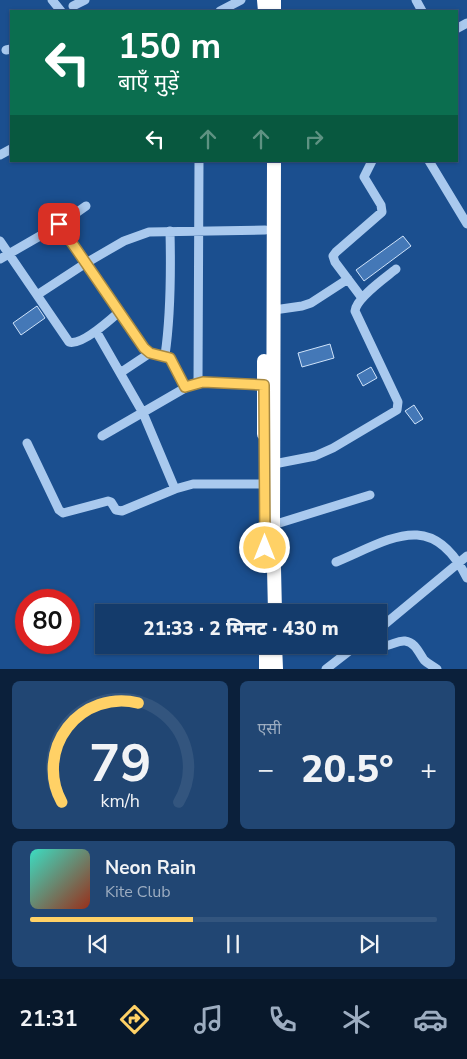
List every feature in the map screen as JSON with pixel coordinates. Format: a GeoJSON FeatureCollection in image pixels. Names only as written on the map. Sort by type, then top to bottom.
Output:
{"type":"FeatureCollection","features":[{"type":"Feature","properties":{"kind":"highway"},"geometry":{"type":"LineString","coordinates":[[265,604],[266,162]]}},
{"type":"Feature","properties":{"kind":"highway"},"geometry":{"type":"LineString","coordinates":[[274,162],[273,525],[275,604]]}},
{"type":"Feature","properties":{"kind":"highway"},"geometry":{"type":"LineString","coordinates":[[266,654],[266,669]]}},
{"type":"Feature","properties":{"kind":"highway"},"geometry":{"type":"LineString","coordinates":[[275,654],[276,669]]}},
{"type":"Feature","properties":{"kind":"street"},"geometry":{"type":"LineString","coordinates":[[52,0],[60,10]]}},
{"type":"Feature","properties":{"kind":"street"},"geometry":{"type":"LineString","coordinates":[[73,6],[85,0]]}},
{"type":"Feature","properties":{"kind":"street"},"geometry":{"type":"LineString","coordinates":[[222,10],[241,0]]}},
{"type":"Feature","properties":{"kind":"street"},"geometry":{"type":"LineString","coordinates":[[198,383],[199,162]]}},
{"type":"Feature","properties":{"kind":"street"},"geometry":{"type":"LineString","coordinates":[[362,298],[335,262],[333,256],[379,216],[382,210],[365,178],[372,162]]}},
{"type":"Feature","properties":{"kind":"street"},"geometry":{"type":"LineString","coordinates":[[429,162],[467,224]]}},
{"type":"Feature","properties":{"kind":"street"},"geometry":{"type":"LineString","coordinates":[[0,260],[86,206]]}},
{"type":"Feature","properties":{"kind":"street"},"geometry":{"type":"LineString","coordinates":[[59,224],[144,348],[150,353],[165,356],[172,361],[185,387]]}},
{"type":"Feature","properties":{"kind":"street"},"geometry":{"type":"LineString","coordinates":[[37,296],[86,263],[124,241],[149,232],[266,230]]}},
{"type":"Feature","properties":{"kind":"street"},"geometry":{"type":"LineString","coordinates":[[165,356],[171,295],[170,231]]}},
{"type":"Feature","properties":{"kind":"street"},"geometry":{"type":"LineString","coordinates":[[0,241],[69,342],[77,342],[96,331],[120,312]]}},
{"type":"Feature","properties":{"kind":"street"},"geometry":{"type":"LineString","coordinates":[[274,464],[314,456],[333,448],[395,412],[398,408],[398,402],[356,316],[355,307],[362,298],[396,269]]}},
{"type":"Feature","properties":{"kind":"street"},"geometry":{"type":"LineString","coordinates":[[274,310],[311,303],[348,279]]}},
{"type":"Feature","properties":{"kind":"street"},"geometry":{"type":"LineString","coordinates":[[96,331],[142,413],[175,489]]}},
{"type":"Feature","properties":{"kind":"street"},"geometry":{"type":"LineString","coordinates":[[120,374],[150,353]]}},
{"type":"Feature","properties":{"kind":"street"},"geometry":{"type":"LineString","coordinates":[[102,436],[185,387],[198,383],[264,385]]}},
{"type":"Feature","properties":{"kind":"street"},"geometry":{"type":"LineString","coordinates":[[27,442],[58,510],[63,513],[108,500],[116,510],[122,511],[175,489],[201,484],[265,484]]}},
{"type":"Feature","properties":{"kind":"street"},"geometry":{"type":"LineString","coordinates":[[273,525],[370,495]]}},
{"type":"Feature","properties":{"kind":"street"},"geometry":{"type":"LineString","coordinates":[[336,562],[401,536],[413,534],[430,537],[438,541],[460,563],[467,578]]}},
{"type":"Feature","properties":{"kind":"street"},"geometry":{"type":"LineString","coordinates":[[387,622],[467,556]]}},
{"type":"Feature","properties":{"kind":"street"},"geometry":{"type":"LineString","coordinates":[[387,646],[406,641],[415,646],[424,660],[437,669]]}},
{"type":"Feature","properties":{"kind":"street"},"geometry":{"type":"LineString","coordinates":[[326,669],[345,654]]}},
{"type":"Feature","properties":{"kind":"building"},"geometry":{"type":"Polygon","coordinates":[[[403,236],[411,246],[364,281],[356,270],[403,236]]]}},
{"type":"Feature","properties":{"kind":"building"},"geometry":{"type":"Polygon","coordinates":[[[37,306],[45,318],[21,335],[13,323],[37,306]]]}},
{"type":"Feature","properties":{"kind":"building"},"geometry":{"type":"Polygon","coordinates":[[[330,344],[334,358],[302,367],[298,353],[330,344]]]}},
{"type":"Feature","properties":{"kind":"building"},"geometry":{"type":"Polygon","coordinates":[[[371,367],[377,378],[363,386],[357,375],[371,367]]]}},
{"type":"Feature","properties":{"kind":"building"},"geometry":{"type":"Polygon","coordinates":[[[414,405],[423,419],[415,424],[405,411],[414,405]]]}},
{"type":"Feature","properties":{"kind":"route"},"geometry":{"type":"LineString","coordinates":[[59,224],[146,351],[168,356],[185,387],[203,382],[264,385],[265,548]]}}]}
